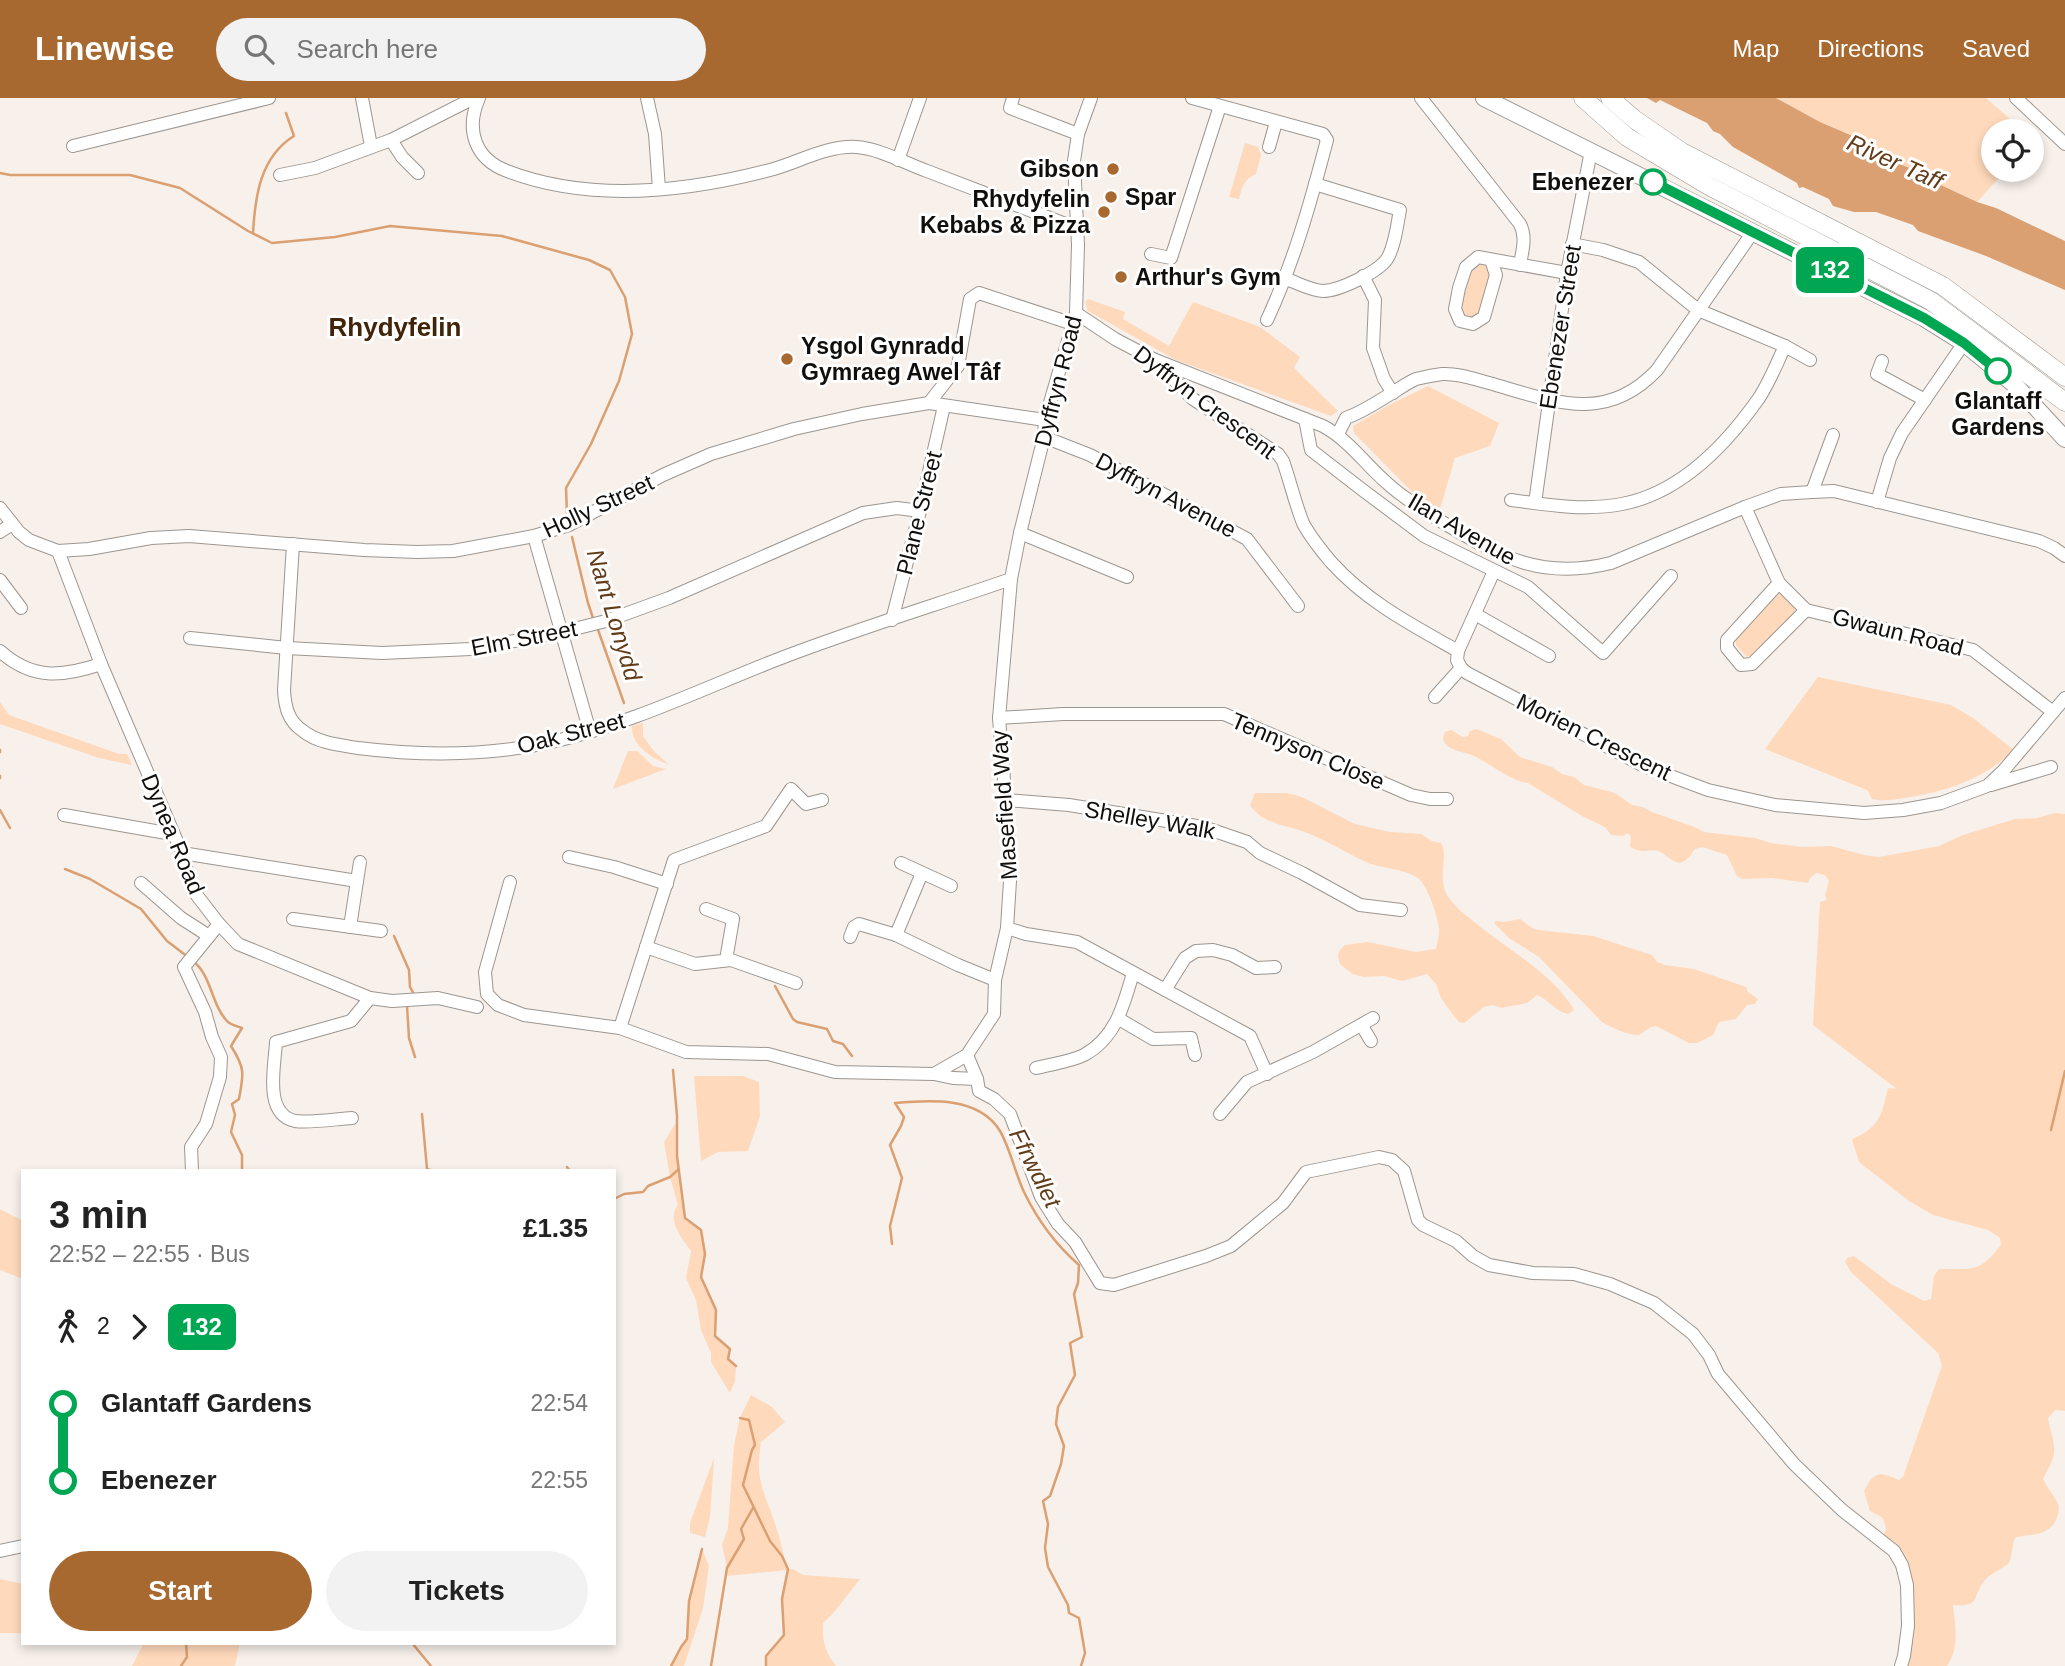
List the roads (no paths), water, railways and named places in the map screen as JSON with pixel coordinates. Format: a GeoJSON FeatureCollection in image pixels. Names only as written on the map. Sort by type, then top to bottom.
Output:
{"type":"FeatureCollection","features":[{"type":"Feature","properties":{"kind":"highway"},"geometry":{"type":"LineString","coordinates":[[1583,98],[1627,137],[1709,186],[1931,301],[2065,402]]}},
{"type":"Feature","properties":{"kind":"highway"},"geometry":{"type":"LineString","coordinates":[[1610,98],[1634,119],[1682,152],[1943,286],[2065,377]]}},
{"type":"Feature","properties":{"kind":"main road"},"geometry":{"type":"LineString","coordinates":[[1485,98],[1924,318],[1964,343],[2015,385],[2065,439]]}},
{"type":"Feature","properties":{"kind":"street"},"geometry":{"type":"LineString","coordinates":[[73,146],[269,98]]}},
{"type":"Feature","properties":{"kind":"street"},"geometry":{"type":"LineString","coordinates":[[362,98],[371,146]]}},
{"type":"Feature","properties":{"kind":"street"},"geometry":{"type":"LineString","coordinates":[[280,174],[315,168],[391,140],[474,98]]}},
{"type":"Feature","properties":{"kind":"street"},"geometry":{"type":"LineString","coordinates":[[479,98],[473,118],[475,143],[496,167],[534,181],[602,190],[679,188],[732,179],[841,148],[867,149],[1076,228]]}},
{"type":"Feature","properties":{"kind":"street"},"geometry":{"type":"LineString","coordinates":[[647,98],[655,134],[659,189]]}},
{"type":"Feature","properties":{"kind":"street"},"geometry":{"type":"LineString","coordinates":[[898,160],[920,98]]}},
{"type":"Feature","properties":{"kind":"street"},"geometry":{"type":"LineString","coordinates":[[1013,98],[1010,108],[1078,134]]}},
{"type":"Feature","properties":{"kind":"street","name":"Dyffryn Road"},"geometry":{"type":"LineString","coordinates":[[1008,622],[1011,579],[1020,533],[1044,437],[1045,420],[1074,319],[1078,245],[1074,162],[1078,134],[1091,98]]}},
{"type":"Feature","properties":{"kind":"street"},"geometry":{"type":"LineString","coordinates":[[1192,98],[1323,134],[1327,140],[1286,279],[1267,320]]}},
{"type":"Feature","properties":{"kind":"street"},"geometry":{"type":"LineString","coordinates":[[1421,98],[1524,231],[1520,265]]}},
{"type":"Feature","properties":{"kind":"street"},"geometry":{"type":"LineString","coordinates":[[2016,98],[2065,144]]}},
{"type":"Feature","properties":{"kind":"street"},"geometry":{"type":"LineString","coordinates":[[1151,254],[1171,258],[1220,106]]}},
{"type":"Feature","properties":{"kind":"street"},"geometry":{"type":"LineString","coordinates":[[1269,147],[1276,121]]}},
{"type":"Feature","properties":{"kind":"street"},"geometry":{"type":"LineString","coordinates":[[391,140],[402,157],[418,173]]}},
{"type":"Feature","properties":{"kind":"street","name":"Ebenezer Street"},"geometry":{"type":"LineString","coordinates":[[1535,503],[1567,273],[1591,151]]}},
{"type":"Feature","properties":{"kind":"street"},"geometry":{"type":"LineString","coordinates":[[1286,279],[1322,291],[1340,288],[1363,276],[1385,261],[1401,210],[1315,184]]}},
{"type":"Feature","properties":{"kind":"street"},"geometry":{"type":"LineString","coordinates":[[1338,433],[1346,418],[1363,412],[1414,380],[1445,374],[1465,376],[1549,400],[1596,405],[1629,394],[1646,382],[1657,369],[1752,232]]}},
{"type":"Feature","properties":{"kind":"street"},"geometry":{"type":"LineString","coordinates":[[1572,244],[1603,250],[1639,262],[1698,310],[1786,346],[1810,360]]}},
{"type":"Feature","properties":{"kind":"street"},"geometry":{"type":"LineString","coordinates":[[1491,260],[1496,275],[1484,317],[1473,324],[1460,320],[1455,309],[1466,267],[1478,257],[1567,273]]}},
{"type":"Feature","properties":{"kind":"street"},"geometry":{"type":"LineString","coordinates":[[1363,276],[1375,300],[1373,348],[1376,362],[1393,393]]}},
{"type":"Feature","properties":{"kind":"street","name":"Dyffryn Crescent"},"geometry":{"type":"LineString","coordinates":[[929,403],[958,366],[970,299],[979,293],[1074,319],[1153,359],[1193,399],[1278,454],[1283,461],[1303,522],[1312,538],[1352,583],[1386,610],[1458,651]]}},
{"type":"Feature","properties":{"kind":"street"},"geometry":{"type":"LineString","coordinates":[[1877,502],[1890,458],[1902,433],[1964,343]]}},
{"type":"Feature","properties":{"kind":"street"},"geometry":{"type":"LineString","coordinates":[[1511,500],[1588,507],[1624,503],[1664,490],[1695,468],[1723,443],[1760,397],[1786,346]]}},
{"type":"Feature","properties":{"kind":"street","name":"Ilan Avenue"},"geometry":{"type":"LineString","coordinates":[[1153,359],[1338,433],[1388,484],[1423,510],[1499,554],[1545,569],[1587,569],[1611,564],[1781,494],[1834,491],[2039,541],[2059,548],[2065,556]]}},
{"type":"Feature","properties":{"kind":"street"},"geometry":{"type":"LineString","coordinates":[[1882,361],[1877,374],[1925,400]]}},
{"type":"Feature","properties":{"kind":"street","name":"Holly Street"},"geometry":{"type":"LineString","coordinates":[[58,551],[176,537],[429,552],[453,551],[534,536],[569,525],[663,475],[711,454],[794,429],[929,403],[1045,420]]}},
{"type":"Feature","properties":{"kind":"street","name":"Plane Street"},"geometry":{"type":"LineString","coordinates":[[892,620],[944,406]]}},
{"type":"Feature","properties":{"kind":"street"},"geometry":{"type":"LineString","coordinates":[[1305,419],[1311,450],[1424,536],[1528,587],[1603,653],[1671,576]]}},
{"type":"Feature","properties":{"kind":"street"},"geometry":{"type":"LineString","coordinates":[[1812,492],[1833,435]]}},
{"type":"Feature","properties":{"kind":"street","name":"Dyffryn Avenue"},"geometry":{"type":"LineString","coordinates":[[1044,437],[1090,455],[1247,539],[1298,606]]}},
{"type":"Feature","properties":{"kind":"street","name":"Gwaun Road"},"geometry":{"type":"LineString","coordinates":[[1745,507],[1779,583],[1806,610],[1973,650],[2053,712]]}},
{"type":"Feature","properties":{"kind":"street"},"geometry":{"type":"LineString","coordinates":[[0,508],[29,540],[58,551]]}},
{"type":"Feature","properties":{"kind":"street","name":"Elm Street"},"geometry":{"type":"LineString","coordinates":[[190,638],[287,648],[382,653],[471,649],[606,621],[669,598],[863,513],[897,508],[920,511]]}},
{"type":"Feature","properties":{"kind":"street"},"geometry":{"type":"LineString","coordinates":[[0,532],[12,524]]}},
{"type":"Feature","properties":{"kind":"street"},"geometry":{"type":"LineString","coordinates":[[1020,533],[1127,577]]}},
{"type":"Feature","properties":{"kind":"street"},"geometry":{"type":"LineString","coordinates":[[534,536],[590,732]]}},
{"type":"Feature","properties":{"kind":"street","name":"Oak Street"},"geometry":{"type":"LineString","coordinates":[[293,544],[284,690],[285,706],[291,719],[302,731],[318,740],[396,753],[463,753],[514,749],[590,732],[649,713],[804,650],[1011,579]]}},
{"type":"Feature","properties":{"kind":"street","name":"Dynea Road"},"geometry":{"type":"LineString","coordinates":[[58,551],[101,664],[182,853],[192,889],[219,924],[238,944],[370,998],[392,1001],[438,998],[477,1007]]}},
{"type":"Feature","properties":{"kind":"street"},"geometry":{"type":"LineString","coordinates":[[1435,697],[1461,667],[1457,660],[1458,651],[1494,570]]}},
{"type":"Feature","properties":{"kind":"street"},"geometry":{"type":"LineString","coordinates":[[0,580],[21,608]]}},
{"type":"Feature","properties":{"kind":"street","name":"Gwaun Road"},"geometry":{"type":"LineString","coordinates":[[1779,583],[1727,640],[1727,648],[1741,665],[1752,664],[1806,610]]}},
{"type":"Feature","properties":{"kind":"street"},"geometry":{"type":"LineString","coordinates":[[1475,614],[1549,656]]}},
{"type":"Feature","properties":{"kind":"street","name":"Masefield Way"},"geometry":{"type":"LineString","coordinates":[[934,1074],[967,1055],[994,1014],[995,979],[1007,928],[1011,865],[999,718],[1008,622]]}},
{"type":"Feature","properties":{"kind":"street"},"geometry":{"type":"LineString","coordinates":[[0,651],[16,663],[40,674],[77,672],[101,664]]}},
{"type":"Feature","properties":{"kind":"street","name":"Morien Crescent"},"geometry":{"type":"LineString","coordinates":[[1461,667],[1467,673],[1644,766],[1708,790],[1739,799],[1807,809],[1864,813],[1941,803],[1987,786],[2004,770],[2065,698]]}},
{"type":"Feature","properties":{"kind":"street","name":"Tennyson Close"},"geometry":{"type":"LineString","coordinates":[[999,718],[1063,714],[1224,714],[1411,795],[1447,799]]}},
{"type":"Feature","properties":{"kind":"street"},"geometry":{"type":"LineString","coordinates":[[1987,786],[2051,767]]}},
{"type":"Feature","properties":{"kind":"street"},"geometry":{"type":"LineString","coordinates":[[620,1028],[674,860],[766,827],[791,789],[806,804],[822,800]]}},
{"type":"Feature","properties":{"kind":"street","name":"Shelley Walk"},"geometry":{"type":"LineString","coordinates":[[1006,800],[1069,805],[1203,827],[1247,842],[1260,853],[1360,905],[1401,910]]}},
{"type":"Feature","properties":{"kind":"street"},"geometry":{"type":"LineString","coordinates":[[64,815],[172,834]]}},
{"type":"Feature","properties":{"kind":"street"},"geometry":{"type":"LineString","coordinates":[[182,853],[357,881]]}},
{"type":"Feature","properties":{"kind":"street"},"geometry":{"type":"LineString","coordinates":[[569,857],[614,867],[667,884]]}},
{"type":"Feature","properties":{"kind":"street"},"geometry":{"type":"LineString","coordinates":[[350,927],[360,862]]}},
{"type":"Feature","properties":{"kind":"street"},"geometry":{"type":"LineString","coordinates":[[901,863],[951,886]]}},
{"type":"Feature","properties":{"kind":"street"},"geometry":{"type":"LineString","coordinates":[[896,935],[922,873]]}},
{"type":"Feature","properties":{"kind":"street"},"geometry":{"type":"LineString","coordinates":[[510,882],[485,972],[487,994],[498,1006],[524,1015],[620,1028],[686,1052],[768,1054],[835,1072],[934,1074],[976,1079]]}},
{"type":"Feature","properties":{"kind":"street"},"geometry":{"type":"LineString","coordinates":[[141,883],[181,918],[209,936]]}},
{"type":"Feature","properties":{"kind":"street"},"geometry":{"type":"LineString","coordinates":[[706,909],[733,919],[726,960]]}},
{"type":"Feature","properties":{"kind":"street"},"geometry":{"type":"LineString","coordinates":[[293,919],[381,931]]}},
{"type":"Feature","properties":{"kind":"street"},"geometry":{"type":"LineString","coordinates":[[192,1169],[191,1147],[206,1124],[220,1077],[220,1057],[205,1012],[184,967],[219,924]]}},
{"type":"Feature","properties":{"kind":"street"},"geometry":{"type":"LineString","coordinates":[[850,937],[854,927],[859,924],[896,935],[958,965],[995,979]]}},
{"type":"Feature","properties":{"kind":"street"},"geometry":{"type":"LineString","coordinates":[[1007,928],[1026,934],[1077,942],[1250,1036],[1267,1074]]}},
{"type":"Feature","properties":{"kind":"street"},"geometry":{"type":"LineString","coordinates":[[646,947],[695,964],[731,960],[796,983]]}},
{"type":"Feature","properties":{"kind":"street"},"geometry":{"type":"LineString","coordinates":[[1165,990],[1185,958],[1196,951],[1213,950],[1232,955],[1256,968],[1275,967]]}},
{"type":"Feature","properties":{"kind":"street"},"geometry":{"type":"LineString","coordinates":[[1043,1070],[1083,1055],[1104,1040],[1119,1019],[1133,973]]}},
{"type":"Feature","properties":{"kind":"street"},"geometry":{"type":"LineString","coordinates":[[352,1118],[296,1121],[284,1116],[276,1105],[273,1092],[276,1042],[351,1021],[370,998]]}},
{"type":"Feature","properties":{"kind":"street"},"geometry":{"type":"LineString","coordinates":[[1220,1114],[1247,1082],[1362,1026],[1373,1018]]}},
{"type":"Feature","properties":{"kind":"street"},"geometry":{"type":"LineString","coordinates":[[1119,1019],[1153,1039],[1191,1038],[1195,1055]]}},
{"type":"Feature","properties":{"kind":"street"},"geometry":{"type":"LineString","coordinates":[[1362,1026],[1371,1041]]}},
{"type":"Feature","properties":{"kind":"street"},"geometry":{"type":"LineString","coordinates":[[967,1055],[979,1091],[994,1099],[1010,1114],[1041,1197],[1058,1224],[1075,1242],[1100,1283],[1114,1285],[1231,1246],[1283,1203],[1307,1172],[1379,1157],[1392,1160],[1404,1171],[1418,1220],[1423,1225],[1456,1241],[1473,1256],[1489,1265],[1533,1273],[1574,1274],[1610,1284],[1654,1303],[1693,1334],[1709,1355],[1718,1374],[1794,1464],[1842,1510],[1895,1551],[1907,1585],[1908,1626],[1901,1666]]}},
{"type":"Feature","properties":{"kind":"street"},"geometry":{"type":"LineString","coordinates":[[0,1551],[21,1546]]}},
{"type":"Feature","properties":{"kind":"water","name":"River Taff"},"geometry":{"type":"Polygon","coordinates":[[[1647,98],[1776,98],[1820,122],[1862,140],[1926,178],[2065,241],[2065,290],[1986,256],[1918,231],[1913,225],[1876,212],[1854,212],[1833,206],[1829,199],[1803,187],[1799,188],[1797,183],[1733,147],[1707,123],[1660,100],[1656,103],[1647,98]]]}},
{"type":"Feature","properties":{"kind":"waterway"},"geometry":{"type":"LineString","coordinates":[[253,233],[255,206],[267,166],[274,155],[294,136],[286,113]]}},
{"type":"Feature","properties":{"kind":"waterway","name":"Nant Lonydd"},"geometry":{"type":"LineString","coordinates":[[0,173],[130,175],[180,188],[272,243],[335,237],[390,226],[502,236],[589,260],[610,270],[625,297],[632,334],[619,381],[591,444],[566,488],[567,515]]}},
{"type":"Feature","properties":{"kind":"waterway","name":"Nant Lonydd"},"geometry":{"type":"LineString","coordinates":[[572,537],[594,621]]}},
{"type":"Feature","properties":{"kind":"waterway","name":"Nant Lonydd"},"geometry":{"type":"LineString","coordinates":[[597,627],[624,703]]}},
{"type":"Feature","properties":{"kind":"waterway"},"geometry":{"type":"LineString","coordinates":[[0,810],[10,828]]}},
{"type":"Feature","properties":{"kind":"waterway"},"geometry":{"type":"LineString","coordinates":[[65,869],[90,879],[141,909],[167,941],[188,957]]}},
{"type":"Feature","properties":{"kind":"waterway"},"geometry":{"type":"LineString","coordinates":[[394,936],[409,970],[410,987],[415,996]]}},
{"type":"Feature","properties":{"kind":"waterway"},"geometry":{"type":"LineString","coordinates":[[193,961],[204,974],[227,1021],[242,1028],[231,1046],[242,1071],[239,1099],[232,1104],[235,1115],[231,1132],[242,1155],[242,1169]]}},
{"type":"Feature","properties":{"kind":"waterway","name":"Ffrwdlet"},"geometry":{"type":"LineString","coordinates":[[775,986],[793,1019],[827,1029],[833,1041],[843,1044],[852,1056]]}},
{"type":"Feature","properties":{"kind":"waterway"},"geometry":{"type":"LineString","coordinates":[[407,1006],[409,1038],[415,1057]]}},
{"type":"Feature","properties":{"kind":"waterway"},"geometry":{"type":"LineString","coordinates":[[673,1070],[677,1156],[685,1218],[701,1230],[705,1254],[701,1277],[716,1310],[715,1336],[730,1349],[728,1359],[736,1366]]}},
{"type":"Feature","properties":{"kind":"waterway"},"geometry":{"type":"LineString","coordinates":[[2051,1130],[2065,1071]]}},
{"type":"Feature","properties":{"kind":"waterway","name":"Ffrwdlet"},"geometry":{"type":"LineString","coordinates":[[892,1244],[890,1226],[902,1178],[890,1145],[904,1117],[895,1103],[938,1101],[967,1106],[980,1111],[991,1120],[1007,1145],[1021,1185],[1035,1212],[1055,1240],[1079,1265],[1074,1294],[1082,1337],[1070,1343],[1075,1375],[1058,1407],[1056,1424],[1064,1446],[1061,1464],[1050,1496],[1043,1501],[1048,1524],[1045,1548],[1048,1567],[1068,1605],[1069,1613],[1079,1618],[1085,1653],[1081,1666]]}},
{"type":"Feature","properties":{"kind":"waterway"},"geometry":{"type":"LineString","coordinates":[[422,1114],[427,1169]]}},
{"type":"Feature","properties":{"kind":"waterway"},"geometry":{"type":"LineString","coordinates":[[616,1198],[624,1194],[643,1192],[648,1186],[670,1177],[679,1169]]}},
{"type":"Feature","properties":{"kind":"waterway"},"geometry":{"type":"LineString","coordinates":[[740,1418],[749,1420],[755,1445],[743,1485],[770,1541],[788,1569],[782,1599],[784,1635],[766,1656],[766,1666]]}},
{"type":"Feature","properties":{"kind":"waterway","name":"Nant Lonydd"},"geometry":{"type":"LineString","coordinates":[[711,1666],[727,1568],[744,1539],[741,1529],[753,1508]]}},
{"type":"Feature","properties":{"kind":"waterway"},"geometry":{"type":"LineString","coordinates":[[671,1666],[687,1639],[689,1601],[702,1549]]}},
{"type":"Feature","properties":{"kind":"waterway"},"geometry":{"type":"LineString","coordinates":[[181,1666],[187,1657],[186,1645]]}},
{"type":"Feature","properties":{"kind":"waterway"},"geometry":{"type":"LineString","coordinates":[[414,1645],[431,1666]]}},
{"type":"Feature","properties":{"kind":"place","name":"Gibson"},"geometry":{"type":"Point","coordinates":[1113,169]}},
{"type":"Feature","properties":{"kind":"place","name":"Ebenezer"},"geometry":{"type":"Point","coordinates":[1653,182]}},
{"type":"Feature","properties":{"kind":"place","name":"Spar"},"geometry":{"type":"Point","coordinates":[1111,197]}},
{"type":"Feature","properties":{"kind":"place","name":"Rhydyfelin Kebabs & Pizza"},"geometry":{"type":"Point","coordinates":[1104,212]}},
{"type":"Feature","properties":{"kind":"place","name":"Arthur's Gym"},"geometry":{"type":"Point","coordinates":[1121,277]}},
{"type":"Feature","properties":{"kind":"place","name":"Ysgol Gynradd Gymraeg Awel Tâf"},"geometry":{"type":"Point","coordinates":[787,359]}},
{"type":"Feature","properties":{"kind":"place","name":"Glantaff Gardens"},"geometry":{"type":"Point","coordinates":[1998,371]}},
{"type":"Feature","properties":{"kind":"district","name":"Rhydyfelin"},"geometry":{"type":"Point","coordinates":[395,327]}}]}
